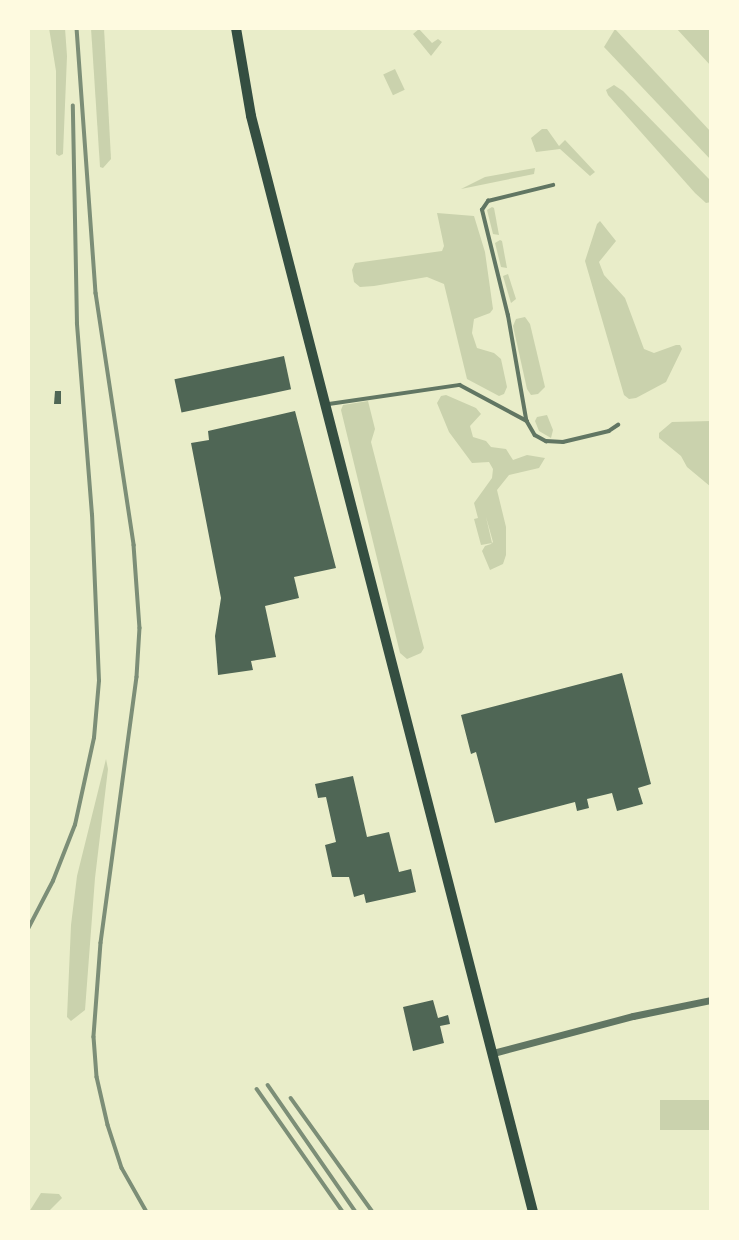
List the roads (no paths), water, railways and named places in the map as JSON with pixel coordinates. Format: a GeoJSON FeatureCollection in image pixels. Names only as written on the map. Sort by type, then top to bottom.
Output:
{"type":"FeatureCollection","features":[{"type":"Feature","properties":{"kind":"main road"},"geometry":{"type":"LineString","coordinates":[[236,28],[251,116],[533,1212]]}},
{"type":"Feature","properties":{"kind":"street"},"geometry":{"type":"LineString","coordinates":[[493,1053],[633,1016],[711,1000]]}},
{"type":"Feature","properties":{"kind":"lane"},"geometry":{"type":"LineString","coordinates":[[552,185],[488,201],[482,211],[508,316],[527,421],[535,435],[546,441],[563,442],[609,431],[618,425]]}},
{"type":"Feature","properties":{"kind":"lane"},"geometry":{"type":"LineString","coordinates":[[325,405],[460,385],[527,421]]}},
{"type":"Feature","properties":{"kind":"railway"},"geometry":{"type":"LineString","coordinates":[[77,28],[96,293],[134,545],[140,628],[137,677],[101,943],[94,1037],[97,1077],[108,1125],[122,1168],[147,1212]]}},
{"type":"Feature","properties":{"kind":"railway"},"geometry":{"type":"LineString","coordinates":[[28,929],[53,881],[75,825],[94,738],[99,681],[92,515],[77,324],[73,106]]}},
{"type":"Feature","properties":{"kind":"railway"},"geometry":{"type":"LineString","coordinates":[[268,1085],[356,1212]]}},
{"type":"Feature","properties":{"kind":"railway"},"geometry":{"type":"LineString","coordinates":[[257,1089],[343,1212]]}},
{"type":"Feature","properties":{"kind":"railway"},"geometry":{"type":"LineString","coordinates":[[291,1098],[373,1212]]}}]}
